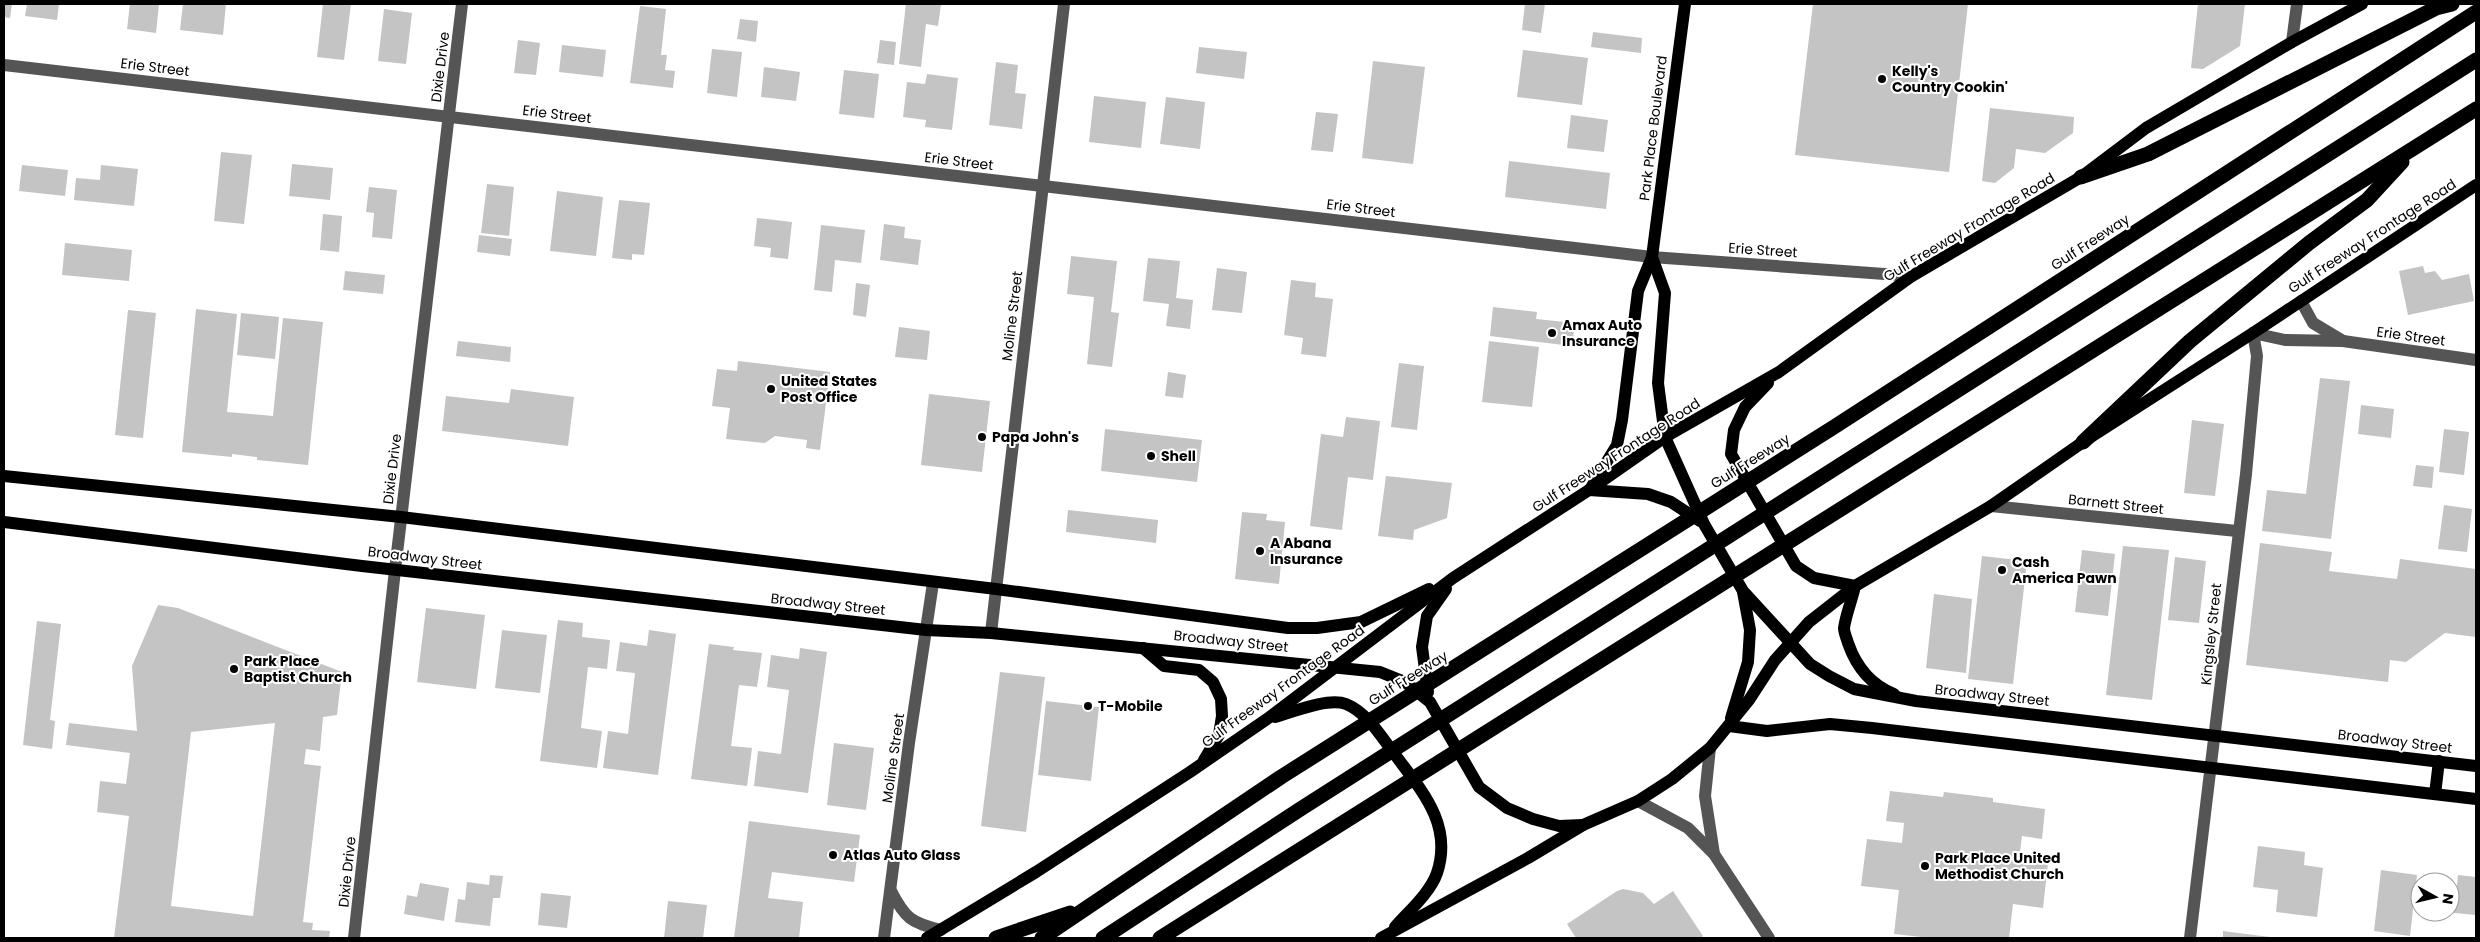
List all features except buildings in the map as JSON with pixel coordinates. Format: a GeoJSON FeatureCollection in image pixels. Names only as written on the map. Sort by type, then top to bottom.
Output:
{"type":"FeatureCollection","features":[{"type":"Feature","properties":{"kind":"highway"},"geometry":{"type":"LineString","coordinates":[[2081,177],[2148,154],[2436,8],[2452,4]]}},
{"type":"Feature","properties":{"kind":"highway","name":"Gulf Freeway"},"geometry":{"type":"LineString","coordinates":[[1042,938],[1281,777],[1834,427],[2476,12]]}},
{"type":"Feature","properties":{"kind":"highway"},"geometry":{"type":"LineString","coordinates":[[1103,938],[1302,808],[2476,60]]}},
{"type":"Feature","properties":{"kind":"highway"},"geometry":{"type":"LineString","coordinates":[[1163,937],[2476,109]]}},
{"type":"Feature","properties":{"kind":"highway"},"geometry":{"type":"LineString","coordinates":[[2083,442],[2190,341],[2309,243],[2367,200],[2416,147]]}},
{"type":"Feature","properties":{"kind":"highway"},"geometry":{"type":"LineString","coordinates":[[996,938],[1091,906]]}},
{"type":"Feature","properties":{"kind":"main road","name":"Park Place Boulevard"},"geometry":{"type":"LineString","coordinates":[[1589,490],[1617,445],[1622,420],[1638,291],[1652,257],[1685,4]]}},
{"type":"Feature","properties":{"kind":"main road","name":"Gulf Freeway Frontage Road"},"geometry":{"type":"LineString","coordinates":[[927,938],[1036,872],[1201,764],[1267,719],[1453,578],[1589,490],[1665,438],[1779,372],[1912,276],[2081,177],[2146,128],[2292,42],[2362,4]]}},
{"type":"Feature","properties":{"kind":"main road","name":"Gulf Freeway Frontage Road"},"geometry":{"type":"LineString","coordinates":[[1385,936],[1528,858],[1583,825],[1638,801],[1672,779],[1710,748],[1729,726],[1775,660],[1808,622],[1856,586],[1991,506],[2083,442],[2253,333],[2476,185]]}},
{"type":"Feature","properties":{"kind":"main road","name":"Park Place Boulevard"},"geometry":{"type":"LineString","coordinates":[[1652,257],[1664,292],[1658,383],[1665,438],[1704,524]]}},
{"type":"Feature","properties":{"kind":"main road"},"geometry":{"type":"LineString","coordinates":[[1779,372],[1745,407],[1734,430],[1731,454],[1796,566],[1814,578],[1856,586],[1844,630],[1857,665],[1884,690],[1916,702]]}},
{"type":"Feature","properties":{"kind":"main road","name":"Broadway Street"},"geometry":{"type":"LineString","coordinates":[[4,476],[401,517],[933,583],[996,589],[1306,629],[1361,622],[1453,578]]}},
{"type":"Feature","properties":{"kind":"main road","name":"Broadway Street"},"geometry":{"type":"LineString","coordinates":[[1589,490],[1648,494],[1671,502],[1704,524],[1743,591],[1810,664],[1854,689],[1916,702],[2215,734],[2476,766]]}},
{"type":"Feature","properties":{"kind":"main road","name":"Broadway Street"},"geometry":{"type":"LineString","coordinates":[[4,522],[395,570],[926,630],[990,633],[1380,672],[1405,682],[1430,702],[1479,787],[1506,808],[1533,819],[1559,826],[1583,825]]}},
{"type":"Feature","properties":{"kind":"main road"},"geometry":{"type":"LineString","coordinates":[[1430,702],[1422,647],[1427,616],[1453,578]]}},
{"type":"Feature","properties":{"kind":"main road"},"geometry":{"type":"LineString","coordinates":[[1743,591],[1750,630],[1748,662],[1729,726],[1767,731],[1830,724],[1872,728],[2476,799]]}},
{"type":"Feature","properties":{"kind":"main road"},"geometry":{"type":"LineString","coordinates":[[1143,648],[1164,666],[1199,670],[1213,682],[1221,699],[1219,735],[1201,764]]}},
{"type":"Feature","properties":{"kind":"main road"},"geometry":{"type":"LineString","coordinates":[[1267,719],[1318,705],[1346,704],[1367,719],[1430,801],[1438,821],[1441,848],[1437,874],[1424,894],[1385,936]]}},
{"type":"Feature","properties":{"kind":"main road"},"geometry":{"type":"LineString","coordinates":[[2435,794],[2439,761]]}},
{"type":"Feature","properties":{"kind":"street","name":"Dixie Drive"},"geometry":{"type":"LineString","coordinates":[[354,938],[401,517],[462,4]]}},
{"type":"Feature","properties":{"kind":"street","name":"Moline Street"},"geometry":{"type":"LineString","coordinates":[[990,633],[1064,4]]}},
{"type":"Feature","properties":{"kind":"street"},"geometry":{"type":"LineString","coordinates":[[2292,42],[2297,4]]}},
{"type":"Feature","properties":{"kind":"street","name":"Erie Street"},"geometry":{"type":"LineString","coordinates":[[4,65],[1652,257],[1912,276]]}},
{"type":"Feature","properties":{"kind":"street","name":"Erie Street"},"geometry":{"type":"LineString","coordinates":[[2301,301],[2313,323],[2343,342]]}},
{"type":"Feature","properties":{"kind":"street","name":"Erie Street"},"geometry":{"type":"LineString","coordinates":[[2253,333],[2285,340],[2343,342],[2476,360]]}},
{"type":"Feature","properties":{"kind":"street","name":"Kingsley Street"},"geometry":{"type":"LineString","coordinates":[[2190,938],[2237,532],[2246,474],[2257,356],[2253,333]]}},
{"type":"Feature","properties":{"kind":"street","name":"Barnett Street"},"geometry":{"type":"LineString","coordinates":[[1991,506],[2237,532]]}},
{"type":"Feature","properties":{"kind":"street","name":"Moline Street"},"geometry":{"type":"LineString","coordinates":[[884,938],[933,583]]}},
{"type":"Feature","properties":{"kind":"street"},"geometry":{"type":"LineString","coordinates":[[1710,748],[1705,796],[1714,854]]}},
{"type":"Feature","properties":{"kind":"street"},"geometry":{"type":"LineString","coordinates":[[1638,801],[1688,828],[1714,854],[1769,938]]}},
{"type":"Feature","properties":{"kind":"street"},"geometry":{"type":"LineString","coordinates":[[891,891],[901,910],[910,919],[920,925],[941,930]]}},
{"type":"Feature","properties":{"kind":"place","name":"Kelly's Country Cookin'"},"geometry":{"type":"Point","coordinates":[1882,79]}},
{"type":"Feature","properties":{"kind":"place","name":"Amax Auto Insurance"},"geometry":{"type":"Point","coordinates":[1552,333]}},
{"type":"Feature","properties":{"kind":"place","name":"United States Post Office"},"geometry":{"type":"Point","coordinates":[771,389]}},
{"type":"Feature","properties":{"kind":"place","name":"Papa John's"},"geometry":{"type":"Point","coordinates":[982,437]}},
{"type":"Feature","properties":{"kind":"place","name":"Shell"},"geometry":{"type":"Point","coordinates":[1151,456]}},
{"type":"Feature","properties":{"kind":"place","name":"A Abana Insurance"},"geometry":{"type":"Point","coordinates":[1260,551]}},
{"type":"Feature","properties":{"kind":"place","name":"Cash America Pawn"},"geometry":{"type":"Point","coordinates":[2002,570]}},
{"type":"Feature","properties":{"kind":"place","name":"Park Place Baptist Church"},"geometry":{"type":"Point","coordinates":[234,669]}},
{"type":"Feature","properties":{"kind":"place","name":"T-Mobile"},"geometry":{"type":"Point","coordinates":[1088,706]}},
{"type":"Feature","properties":{"kind":"place","name":"Atlas Auto Glass"},"geometry":{"type":"Point","coordinates":[833,855]}},
{"type":"Feature","properties":{"kind":"place","name":"Park Place United Methodist Church"},"geometry":{"type":"Point","coordinates":[1925,866]}}]}
